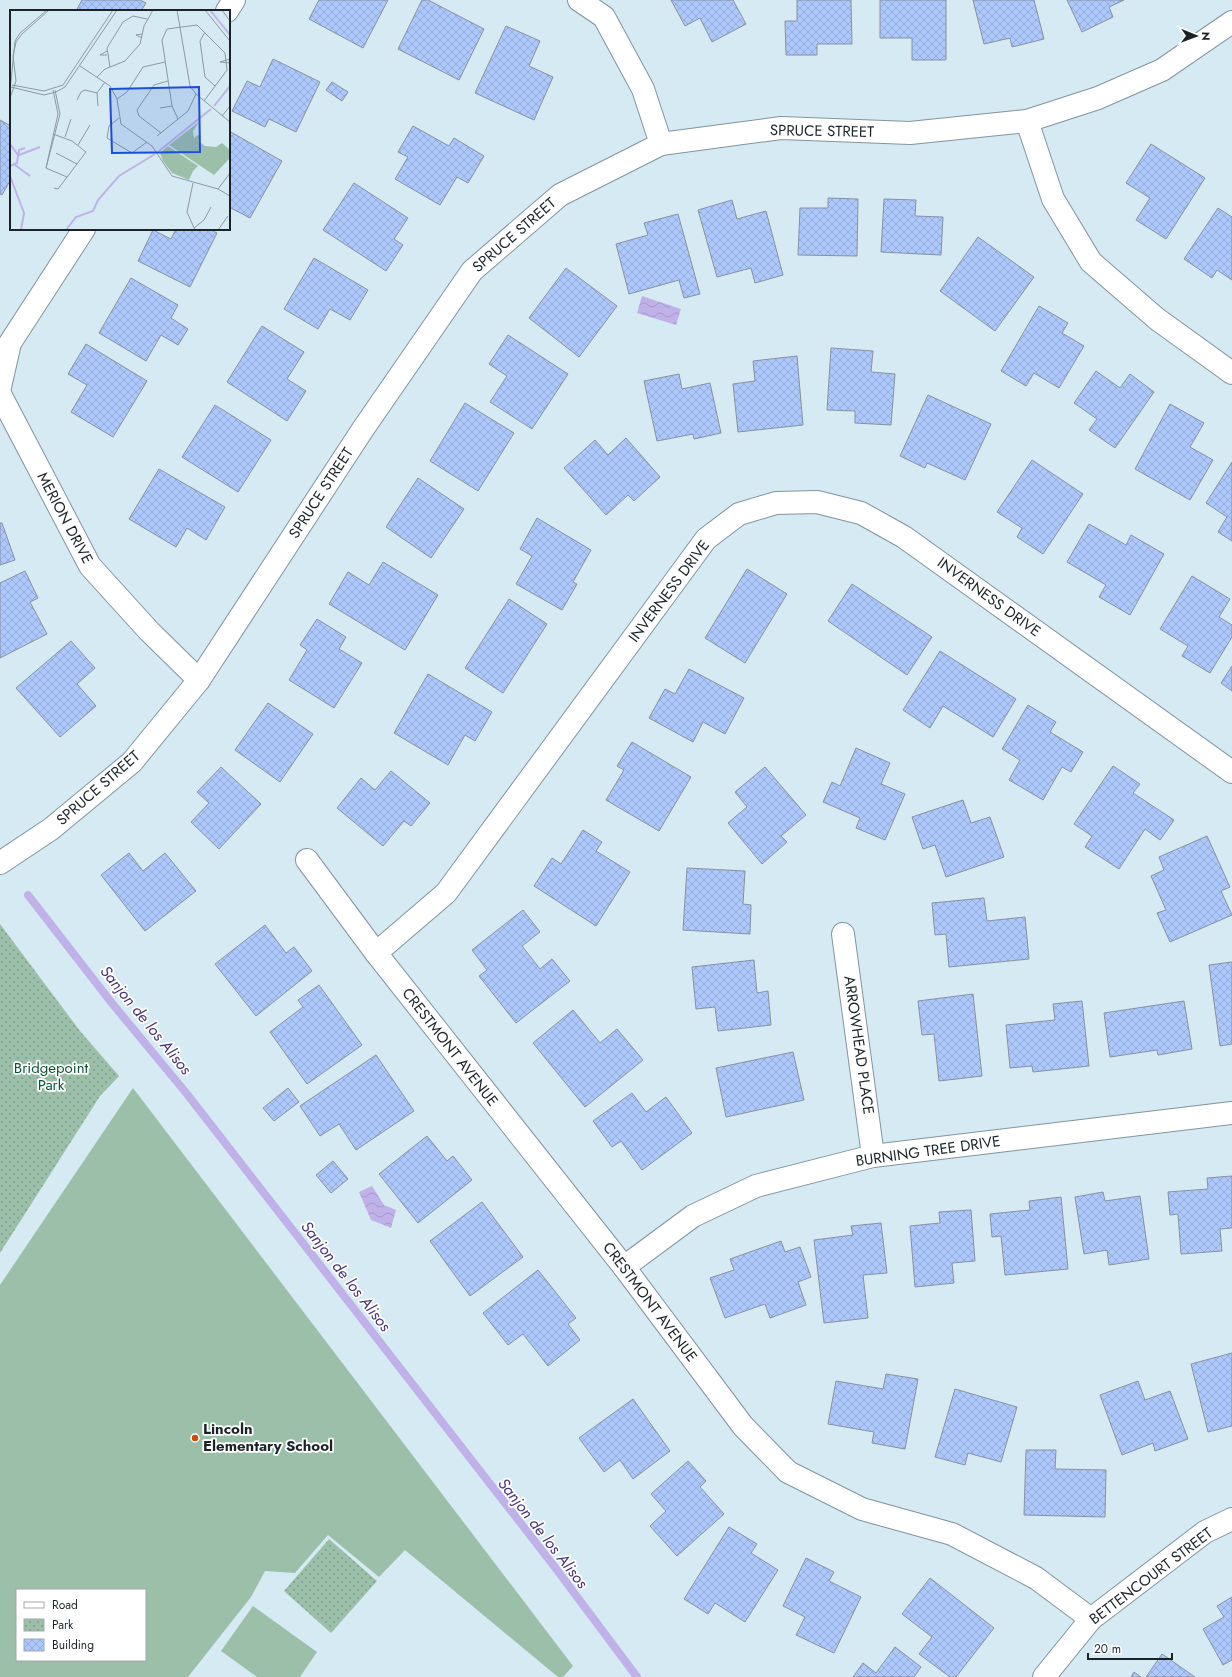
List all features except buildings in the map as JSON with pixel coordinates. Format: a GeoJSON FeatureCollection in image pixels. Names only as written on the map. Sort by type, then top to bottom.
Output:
{"type":"FeatureCollection","features":[{"type":"Feature","properties":{"kind":"street"},"geometry":{"type":"LineString","coordinates":[[228,10],[234,0]]}},
{"type":"Feature","properties":{"kind":"street"},"geometry":{"type":"LineString","coordinates":[[579,0],[604,17],[643,89],[661,144]]}},
{"type":"Feature","properties":{"kind":"street","name":"SPRUCE STREET"},"geometry":{"type":"LineString","coordinates":[[0,863],[51,829],[132,762],[199,680],[363,428],[472,270],[560,195],[661,144],[781,128],[910,133],[1027,121],[1098,98],[1162,70],[1232,22]]}},
{"type":"Feature","properties":{"kind":"street"},"geometry":{"type":"LineString","coordinates":[[1027,121],[1053,200],[1091,262],[1157,319],[1232,373]]}},
{"type":"Feature","properties":{"kind":"street"},"geometry":{"type":"LineString","coordinates":[[0,387],[10,343],[83,230]]}},
{"type":"Feature","properties":{"kind":"street","name":"MERION DRIVE"},"geometry":{"type":"LineString","coordinates":[[0,394],[90,566],[149,631],[199,680]]}},
{"type":"Feature","properties":{"kind":"street","name":"INVERNESS DRIVE"},"geometry":{"type":"LineString","coordinates":[[376,953],[446,893],[706,539],[739,514],[776,503],[817,502],[861,513],[904,537],[1232,772]]}},
{"type":"Feature","properties":{"kind":"street","name":"CRESTMONT AVENUE"},"geometry":{"type":"LineString","coordinates":[[307,860],[376,953],[624,1267],[743,1426],[788,1472],[862,1509],[952,1534],[1036,1578],[1091,1619]]}},
{"type":"Feature","properties":{"kind":"street","name":"ARROWHEAD PLACE"},"geometry":{"type":"LineString","coordinates":[[843,934],[874,1156]]}},
{"type":"Feature","properties":{"kind":"street","name":"BURNING TREE DRIVE"},"geometry":{"type":"LineString","coordinates":[[624,1267],[692,1216],[756,1186],[874,1156],[1232,1112]]}},
{"type":"Feature","properties":{"kind":"street","name":"BETTENCOURT STREET"},"geometry":{"type":"LineString","coordinates":[[1044,1677],[1091,1619],[1205,1532],[1232,1519]]}},
{"type":"Feature","properties":{"kind":"green space","name":"Bridgepoint Park"},"geometry":{"type":"Polygon","coordinates":[[[0,924],[80,1031],[119,1076],[100,1096],[0,1253],[0,924]]]}},
{"type":"Feature","properties":{"kind":"green space","name":"Lincoln Elementary School"},"geometry":{"type":"Polygon","coordinates":[[[133,1088],[573,1666],[563,1677],[558,1677],[405,1550],[379,1577],[328,1535],[295,1573],[265,1571],[251,1597],[188,1677],[0,1677],[0,1285],[133,1088]]]}},
{"type":"Feature","properties":{"kind":"green space"},"geometry":{"type":"Polygon","coordinates":[[[329,1539],[377,1581],[331,1633],[284,1591],[329,1539]]]}},
{"type":"Feature","properties":{"kind":"green space"},"geometry":{"type":"Polygon","coordinates":[[[253,1606],[317,1652],[300,1677],[257,1677],[221,1651],[253,1606]]]}},
{"type":"Feature","properties":{"kind":"water"},"geometry":{"type":"Polygon","coordinates":[[[642,296],[681,309],[676,325],[637,313],[642,296]]]}},
{"type":"Feature","properties":{"kind":"water"},"geometry":{"type":"Polygon","coordinates":[[[372,1186],[384,1205],[396,1210],[391,1228],[371,1220],[359,1192],[372,1186]]]}},
{"type":"Feature","properties":{"kind":"waterway","name":"Sanjon de los Alisos"},"geometry":{"type":"LineString","coordinates":[[28,895],[111,1002],[187,1094],[554,1566],[637,1677]]}},
{"type":"Feature","properties":{"kind":"place","name":"Lincoln Elementary School"},"geometry":{"type":"Point","coordinates":[195,1438]}}]}
